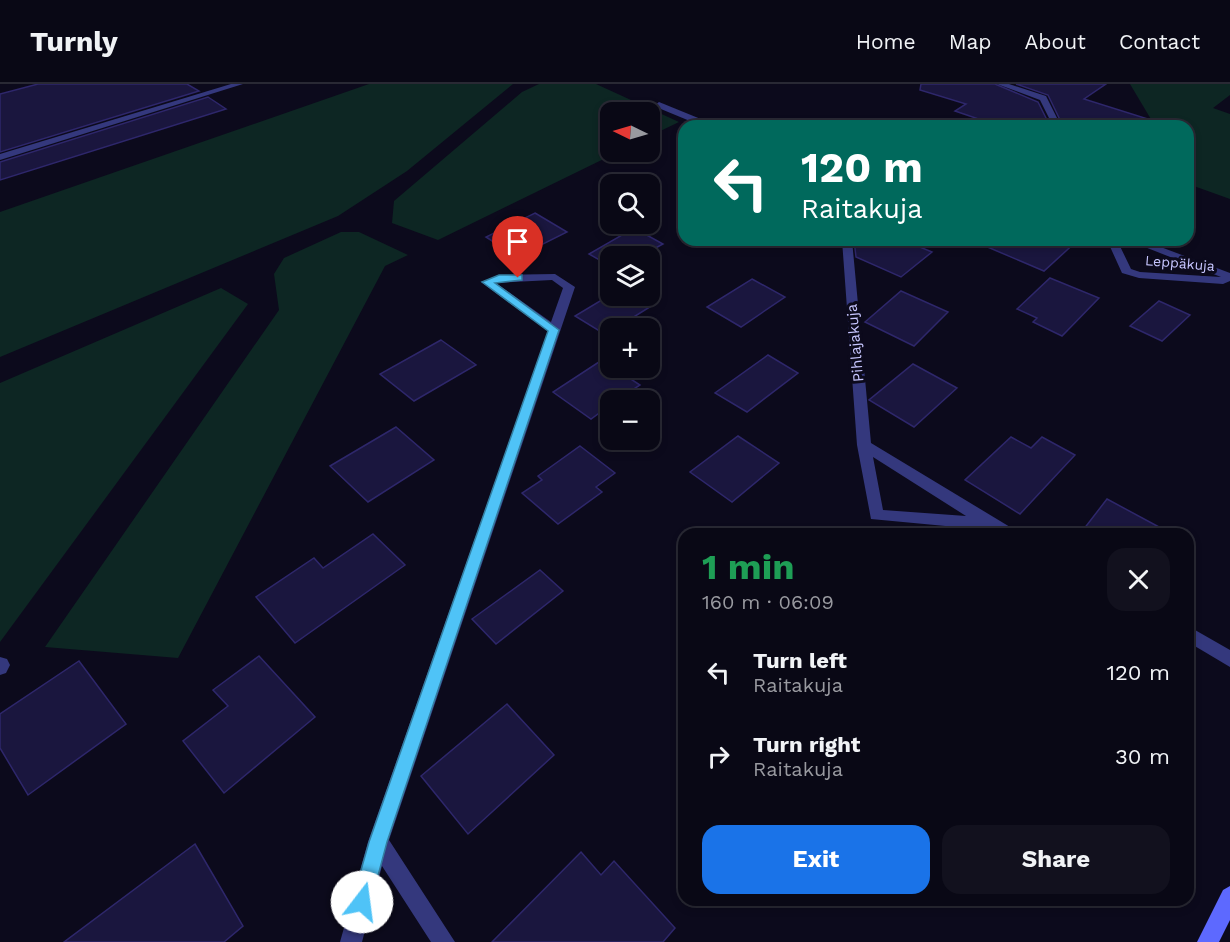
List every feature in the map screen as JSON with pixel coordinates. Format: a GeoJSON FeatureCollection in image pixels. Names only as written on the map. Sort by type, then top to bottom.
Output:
{"type":"FeatureCollection","features":[{"type":"Feature","properties":{"kind":"main road"},"geometry":{"type":"LineString","coordinates":[[1209,942],[1230,897]]}},
{"type":"Feature","properties":{"kind":"street"},"geometry":{"type":"LineString","coordinates":[[0,157],[239,84]]}},
{"type":"Feature","properties":{"kind":"street"},"geometry":{"type":"LineString","coordinates":[[1001,84],[1042,98]]}},
{"type":"Feature","properties":{"kind":"street"},"geometry":{"type":"LineString","coordinates":[[1036,84],[1054,120]]}},
{"type":"Feature","properties":{"kind":"street"},"geometry":{"type":"LineString","coordinates":[[660,105],[695,120]]}},
{"type":"Feature","properties":{"kind":"street","name":"Pihlajakuja"},"geometry":{"type":"LineString","coordinates":[[847,246],[864,445],[876,515],[990,524]]}},
{"type":"Feature","properties":{"kind":"street","name":"Leppäkuja"},"geometry":{"type":"LineString","coordinates":[[1115,246],[1126,271],[1139,275],[1223,281],[1229,277]]}},
{"type":"Feature","properties":{"kind":"street","name":"Leppäkuja"},"geometry":{"type":"LineString","coordinates":[[1148,246],[1229,277]]}},
{"type":"Feature","properties":{"kind":"street"},"geometry":{"type":"LineString","coordinates":[[351,942],[378,842],[554,330],[568,286],[555,277],[499,278],[487,282],[554,330]]}},
{"type":"Feature","properties":{"kind":"street","name":"Pihlajakuja"},"geometry":{"type":"LineString","coordinates":[[864,445],[998,528]]}},
{"type":"Feature","properties":{"kind":"street"},"geometry":{"type":"LineString","coordinates":[[1194,637],[1230,659]]}},
{"type":"Feature","properties":{"kind":"street"},"geometry":{"type":"LineString","coordinates":[[378,842],[444,942]]}},
{"type":"Feature","properties":{"kind":"green space"},"geometry":{"type":"Polygon","coordinates":[[[369,84],[513,84],[407,171],[338,216],[0,357],[0,212],[369,84]]]}},
{"type":"Feature","properties":{"kind":"green space"},"geometry":{"type":"Polygon","coordinates":[[[539,84],[596,84],[635,102],[600,102],[600,161],[438,240],[392,223],[394,201],[522,92],[539,84]]]}},
{"type":"Feature","properties":{"kind":"green space"},"geometry":{"type":"Polygon","coordinates":[[[1130,84],[1230,84],[1230,95],[1213,108],[1230,114],[1230,199],[1194,186],[1194,120],[1151,120],[1130,84]]]}},
{"type":"Feature","properties":{"kind":"green space"},"geometry":{"type":"Polygon","coordinates":[[[660,113],[678,122],[660,131],[660,113]]]}},
{"type":"Feature","properties":{"kind":"green space"},"geometry":{"type":"Polygon","coordinates":[[[341,232],[359,232],[408,255],[385,266],[178,658],[45,647],[279,310],[274,274],[284,258],[341,232]]]}},
{"type":"Feature","properties":{"kind":"green space"},"geometry":{"type":"Polygon","coordinates":[[[221,288],[248,304],[0,642],[0,383],[221,288]]]}},
{"type":"Feature","properties":{"kind":"building"},"geometry":{"type":"Polygon","coordinates":[[[38,84],[187,84],[199,91],[0,152],[0,94],[38,84]]]}},
{"type":"Feature","properties":{"kind":"building"},"geometry":{"type":"Polygon","coordinates":[[[921,84],[995,84],[1038,102],[1047,120],[981,120],[955,111],[966,104],[920,90],[921,84]]]}},
{"type":"Feature","properties":{"kind":"building"},"geometry":{"type":"Polygon","coordinates":[[[1016,84],[1106,84],[1084,99],[1151,120],[1060,120],[1048,95],[1016,84]]]}},
{"type":"Feature","properties":{"kind":"building"},"geometry":{"type":"Polygon","coordinates":[[[208,97],[226,109],[0,180],[0,162],[208,97]]]}},
{"type":"Feature","properties":{"kind":"building"},"geometry":{"type":"Polygon","coordinates":[[[535,213],[567,232],[517,257],[486,237],[535,213]]]}},
{"type":"Feature","properties":{"kind":"building"},"geometry":{"type":"Polygon","coordinates":[[[624,234],[645,234],[663,244],[659,246],[603,246],[624,234]]]}},
{"type":"Feature","properties":{"kind":"building"},"geometry":{"type":"Polygon","coordinates":[[[855,246],[918,246],[932,252],[901,277],[856,257],[855,246]]]}},
{"type":"Feature","properties":{"kind":"building"},"geometry":{"type":"Polygon","coordinates":[[[985,246],[1071,246],[1044,271],[985,246]]]}},
{"type":"Feature","properties":{"kind":"building"},"geometry":{"type":"Polygon","coordinates":[[[600,248],[600,260],[589,254],[600,248]]]}},
{"type":"Feature","properties":{"kind":"building"},"geometry":{"type":"Polygon","coordinates":[[[1050,278],[1099,298],[1062,336],[1033,322],[1037,318],[1017,309],[1050,278]]]}},
{"type":"Feature","properties":{"kind":"building"},"geometry":{"type":"Polygon","coordinates":[[[752,279],[785,297],[741,327],[707,307],[752,279]]]}},
{"type":"Feature","properties":{"kind":"building"},"geometry":{"type":"Polygon","coordinates":[[[901,291],[948,312],[914,346],[865,322],[901,291]]]}},
{"type":"Feature","properties":{"kind":"building"},"geometry":{"type":"Polygon","coordinates":[[[600,301],[600,306],[651,306],[632,318],[600,318],[600,331],[575,316],[600,301]]]}},
{"type":"Feature","properties":{"kind":"building"},"geometry":{"type":"Polygon","coordinates":[[[1159,301],[1190,315],[1162,341],[1130,326],[1159,301]]]}},
{"type":"Feature","properties":{"kind":"building"},"geometry":{"type":"Polygon","coordinates":[[[441,340],[476,365],[414,401],[380,374],[441,340]]]}},
{"type":"Feature","properties":{"kind":"building"},"geometry":{"type":"Polygon","coordinates":[[[768,355],[798,373],[747,412],[715,393],[768,355]]]}},
{"type":"Feature","properties":{"kind":"building"},"geometry":{"type":"Polygon","coordinates":[[[600,361],[600,378],[629,378],[640,385],[632,390],[600,390],[600,412],[591,419],[553,392],[600,361]]]}},
{"type":"Feature","properties":{"kind":"building"},"geometry":{"type":"Polygon","coordinates":[[[913,364],[957,388],[914,427],[869,400],[913,364]]]}},
{"type":"Feature","properties":{"kind":"building"},"geometry":{"type":"Polygon","coordinates":[[[396,427],[434,460],[368,502],[330,466],[396,427]]]}},
{"type":"Feature","properties":{"kind":"building"},"geometry":{"type":"Polygon","coordinates":[[[738,436],[779,463],[732,502],[690,472],[738,436]]]}},
{"type":"Feature","properties":{"kind":"building"},"geometry":{"type":"Polygon","coordinates":[[[1011,437],[1031,448],[1042,437],[1075,455],[1020,514],[965,480],[1011,437]]]}},
{"type":"Feature","properties":{"kind":"building"},"geometry":{"type":"Polygon","coordinates":[[[580,446],[615,473],[596,487],[602,492],[558,524],[522,493],[542,480],[538,476],[580,446]]]}},
{"type":"Feature","properties":{"kind":"building"},"geometry":{"type":"Polygon","coordinates":[[[1107,499],[1161,528],[1085,528],[1107,499]]]}},
{"type":"Feature","properties":{"kind":"building"},"geometry":{"type":"Polygon","coordinates":[[[373,534],[405,565],[295,643],[256,597],[314,558],[323,568],[373,534]]]}},
{"type":"Feature","properties":{"kind":"building"},"geometry":{"type":"Polygon","coordinates":[[[540,570],[563,591],[496,644],[472,619],[540,570]]]}},
{"type":"Feature","properties":{"kind":"building"},"geometry":{"type":"Polygon","coordinates":[[[259,656],[315,717],[224,793],[183,741],[228,706],[213,690],[259,656]]]}},
{"type":"Feature","properties":{"kind":"building"},"geometry":{"type":"Polygon","coordinates":[[[79,661],[126,724],[28,795],[0,748],[0,714],[79,661]]]}},
{"type":"Feature","properties":{"kind":"building"},"geometry":{"type":"Polygon","coordinates":[[[507,704],[554,755],[468,834],[421,776],[507,704]]]}},
{"type":"Feature","properties":{"kind":"building"},"geometry":{"type":"Polygon","coordinates":[[[195,844],[243,926],[224,942],[64,942],[195,844]]]}},
{"type":"Feature","properties":{"kind":"building"},"geometry":{"type":"Polygon","coordinates":[[[581,852],[601,875],[614,861],[675,928],[663,942],[492,942],[581,852]]]}},
{"type":"Feature","properties":{"kind":"route"},"geometry":{"type":"LineString","coordinates":[[362,902],[378,842],[554,330],[487,282],[499,278],[518,278]]}}]}
